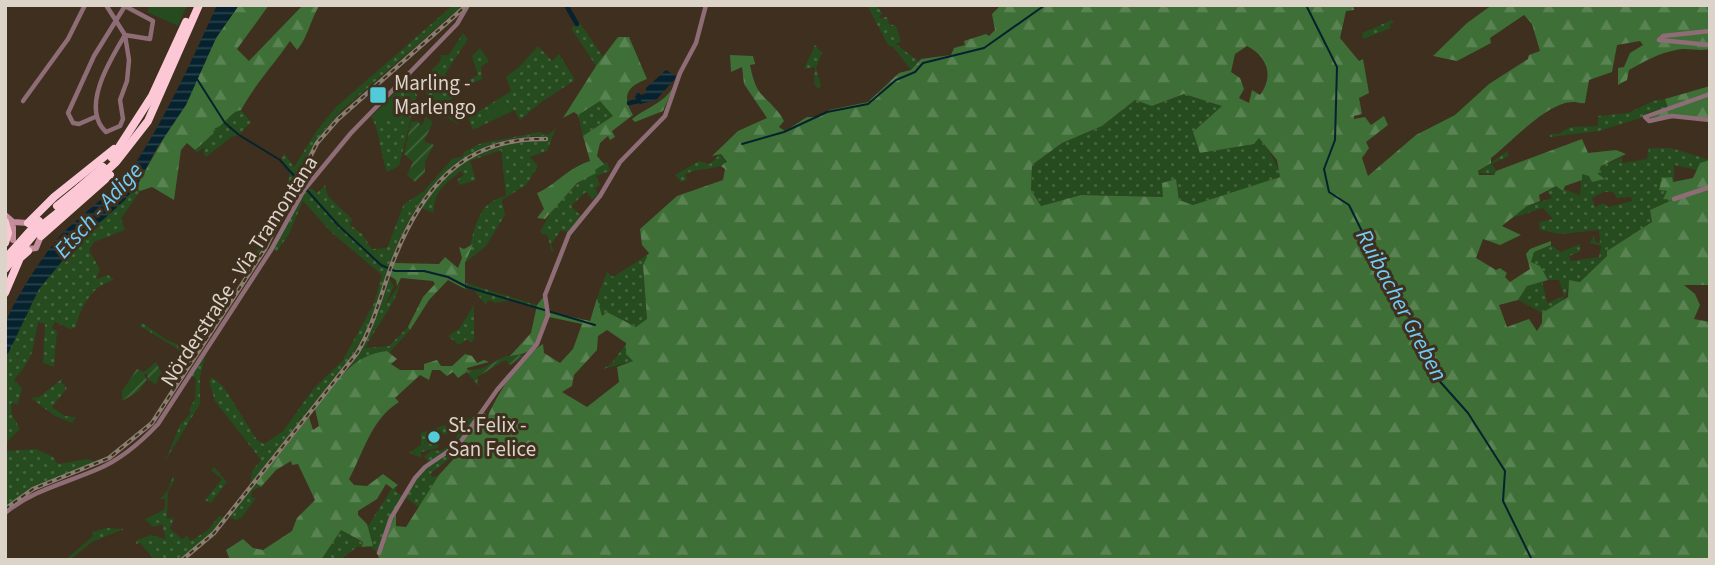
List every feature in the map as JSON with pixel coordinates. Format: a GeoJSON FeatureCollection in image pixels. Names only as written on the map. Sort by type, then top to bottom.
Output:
{"type":"FeatureCollection","features":[{"type":"Feature","properties":{"kind":"highway"},"geometry":{"type":"LineString","coordinates":[[41,236],[102,184],[126,155],[131,138],[193,5]]}},
{"type":"Feature","properties":{"kind":"highway"},"geometry":{"type":"LineString","coordinates":[[5,269],[41,226],[83,189],[131,138],[160,98],[199,5]]}},
{"type":"Feature","properties":{"kind":"highway"},"geometry":{"type":"LineString","coordinates":[[24,224],[54,197],[131,138]]}},
{"type":"Feature","properties":{"kind":"highway"},"geometry":{"type":"LineString","coordinates":[[5,259],[37,223],[83,189]]}},
{"type":"Feature","properties":{"kind":"highway"},"geometry":{"type":"LineString","coordinates":[[5,219],[11,238],[5,248]]}},
{"type":"Feature","properties":{"kind":"highway"},"geometry":{"type":"LineString","coordinates":[[5,293],[25,250]]}},
{"type":"Feature","properties":{"kind":"main road"},"geometry":{"type":"LineString","coordinates":[[5,219],[24,224],[11,238],[5,219]]}},
{"type":"Feature","properties":{"kind":"main road"},"geometry":{"type":"LineString","coordinates":[[25,250],[37,246],[41,236]]}},
{"type":"Feature","properties":{"kind":"street"},"geometry":{"type":"LineString","coordinates":[[23,101],[68,39],[85,5]]}},
{"type":"Feature","properties":{"kind":"street"},"geometry":{"type":"LineString","coordinates":[[106,5],[125,35],[129,60],[127,81],[120,100],[123,119],[120,127],[106,132],[95,117],[96,97],[125,35]]}},
{"type":"Feature","properties":{"kind":"street","name":"Nörderstraße - Via Tramontana"},"geometry":{"type":"LineString","coordinates":[[5,513],[34,494],[108,464],[136,445],[158,424],[271,250],[306,188],[351,133],[457,24],[468,5]]}},
{"type":"Feature","properties":{"kind":"street"},"geometry":{"type":"LineString","coordinates":[[379,553],[391,517],[415,478],[425,467],[459,444],[497,390],[537,344],[548,314],[545,295],[569,234],[600,196],[620,162],[665,116],[680,73],[696,43],[706,5]]}},
{"type":"Feature","properties":{"kind":"street"},"geometry":{"type":"LineString","coordinates":[[95,117],[79,124],[73,123],[68,113],[94,56],[124,6],[153,21],[155,25],[150,39],[125,35]]}},
{"type":"Feature","properties":{"kind":"street"},"geometry":{"type":"LineString","coordinates":[[1710,31],[1663,36],[1659,40],[1710,45]]}},
{"type":"Feature","properties":{"kind":"street"},"geometry":{"type":"LineString","coordinates":[[1710,94],[1645,117],[1649,121],[1672,117],[1710,120]]}},
{"type":"Feature","properties":{"kind":"street"},"geometry":{"type":"LineString","coordinates":[[1674,199],[1710,187]]}},
{"type":"Feature","properties":{"kind":"green space"},"geometry":{"type":"Polygon","coordinates":[[[150,5],[187,5],[178,26],[147,12],[150,5]]]}},
{"type":"Feature","properties":{"kind":"green space"},"geometry":{"type":"Polygon","coordinates":[[[239,5],[269,5],[237,49],[249,61],[303,5],[319,6],[297,50],[290,41],[241,110],[212,129],[214,133],[195,150],[187,143],[181,150],[174,200],[152,187],[140,191],[136,187],[197,79],[216,38],[239,5]]]}},
{"type":"Feature","properties":{"kind":"green space"},"geometry":{"type":"Polygon","coordinates":[[[453,5],[463,5],[341,111],[323,132],[306,158],[269,237],[247,272],[287,186],[290,172],[281,161],[284,153],[294,167],[317,130],[336,107],[453,5]]]}},
{"type":"Feature","properties":{"kind":"green space"},"geometry":{"type":"Polygon","coordinates":[[[867,5],[876,5],[882,13],[879,18],[887,17],[889,24],[896,26],[901,41],[896,44],[918,61],[911,70],[893,47],[888,45],[867,5]]]}},
{"type":"Feature","properties":{"kind":"green space"},"geometry":{"type":"Polygon","coordinates":[[[1001,5],[1353,5],[1354,10],[1346,11],[1340,38],[1359,61],[1363,59],[1369,93],[1359,98],[1362,114],[1354,116],[1354,119],[1365,117],[1371,125],[1384,116],[1388,125],[1366,142],[1369,148],[1362,158],[1368,176],[1416,135],[1455,115],[1489,84],[1528,59],[1529,55],[1540,51],[1532,24],[1524,15],[1490,38],[1491,43],[1457,61],[1433,56],[1467,23],[1492,5],[1710,5],[1710,49],[1680,49],[1657,56],[1629,70],[1627,80],[1618,85],[1618,68],[1624,67],[1630,53],[1643,45],[1640,41],[1617,45],[1612,72],[1589,80],[1585,103],[1564,103],[1553,108],[1530,124],[1491,158],[1491,163],[1478,171],[1479,175],[1494,175],[1496,171],[1582,139],[1588,153],[1616,150],[1626,154],[1601,166],[1598,174],[1605,179],[1592,182],[1589,176],[1582,174],[1582,180],[1565,186],[1563,191],[1556,186],[1539,195],[1540,201],[1527,206],[1502,226],[1521,235],[1500,245],[1483,239],[1476,258],[1496,270],[1500,268],[1507,273],[1505,277],[1510,282],[1530,269],[1526,254],[1530,249],[1551,241],[1551,245],[1534,252],[1531,262],[1540,266],[1548,280],[1527,286],[1518,300],[1499,305],[1507,327],[1529,319],[1537,331],[1542,323],[1542,313],[1568,297],[1569,280],[1580,282],[1607,256],[1607,251],[1652,222],[1650,210],[1672,200],[1663,199],[1667,191],[1659,190],[1662,178],[1672,177],[1673,182],[1693,178],[1700,163],[1710,160],[1710,285],[1684,285],[1695,294],[1700,305],[1694,319],[1710,322],[1710,560],[380,560],[378,556],[396,513],[396,526],[406,527],[439,475],[458,454],[458,447],[484,413],[488,416],[504,386],[527,357],[543,344],[544,353],[560,363],[573,349],[582,324],[549,317],[532,349],[510,356],[531,333],[537,305],[545,295],[549,312],[590,321],[597,298],[602,316],[607,312],[636,327],[647,319],[643,265],[649,253],[642,245],[640,229],[677,196],[723,180],[725,169],[721,166],[727,162],[721,154],[712,156],[738,131],[767,118],[744,84],[742,67],[731,72],[730,55],[753,56],[755,64],[750,65],[756,85],[782,117],[784,121],[779,127],[785,131],[807,117],[818,117],[829,110],[868,102],[899,73],[911,70],[921,59],[951,55],[954,48],[965,45],[964,41],[986,34],[989,36],[995,30],[992,14],[1001,5]],[[1247,46],[1235,54],[1231,72],[1240,78],[1244,89],[1239,98],[1249,103],[1252,90],[1260,95],[1268,74],[1264,61],[1247,46]],[[1184,94],[1152,106],[1135,100],[1102,126],[1062,143],[1032,165],[1031,190],[1041,206],[1081,195],[1163,197],[1162,183],[1176,179],[1179,200],[1193,205],[1280,177],[1277,160],[1259,138],[1254,144],[1200,153],[1193,132],[1222,106],[1184,94]],[[607,330],[598,336],[597,350],[574,375],[572,386],[562,392],[587,407],[619,382],[617,367],[633,361],[626,354],[626,343],[607,330]]]}},
{"type":"Feature","properties":{"kind":"green space"},"geometry":{"type":"Polygon","coordinates":[[[1392,20],[1394,22],[1389,25],[1391,28],[1363,39],[1362,33],[1392,20]]]}},
{"type":"Feature","properties":{"kind":"green space"},"geometry":{"type":"Polygon","coordinates":[[[580,23],[603,57],[596,66],[571,28],[580,23]]]}},
{"type":"Feature","properties":{"kind":"green space"},"geometry":{"type":"Polygon","coordinates":[[[463,33],[468,39],[445,74],[457,93],[443,108],[459,125],[437,111],[442,107],[416,84],[440,62],[441,55],[449,55],[463,33]]]}},
{"type":"Feature","properties":{"kind":"green space"},"geometry":{"type":"Polygon","coordinates":[[[618,37],[629,37],[647,79],[634,85],[628,93],[633,115],[612,131],[615,137],[610,140],[608,136],[600,143],[597,156],[604,164],[595,170],[596,173],[577,183],[545,219],[537,218],[544,209],[537,193],[574,168],[590,161],[583,136],[613,116],[600,101],[578,115],[574,112],[563,118],[618,37]]]}},
{"type":"Feature","properties":{"kind":"green space"},"geometry":{"type":"Polygon","coordinates":[[[815,45],[822,53],[816,68],[821,86],[819,89],[814,84],[815,67],[804,69],[815,45]]]}},
{"type":"Feature","properties":{"kind":"green space"},"geometry":{"type":"Polygon","coordinates":[[[538,46],[552,61],[559,54],[575,80],[520,120],[514,110],[473,130],[468,118],[511,91],[506,77],[538,46]]]}},
{"type":"Feature","properties":{"kind":"green space"},"geometry":{"type":"Polygon","coordinates":[[[480,48],[489,61],[481,67],[482,79],[471,84],[469,80],[478,75],[472,56],[480,48]]]}},
{"type":"Feature","properties":{"kind":"green space"},"geometry":{"type":"Polygon","coordinates":[[[675,84],[663,111],[635,122],[632,119],[661,100],[675,84]]]}},
{"type":"Feature","properties":{"kind":"green space"},"geometry":{"type":"Polygon","coordinates":[[[409,85],[417,95],[399,166],[387,172],[371,117],[399,89],[404,90],[409,85]]]}},
{"type":"Feature","properties":{"kind":"green space"},"geometry":{"type":"Polygon","coordinates":[[[1710,86],[1710,119],[1680,116],[1649,118],[1669,110],[1665,99],[1710,86]]]}},
{"type":"Feature","properties":{"kind":"green space"},"geometry":{"type":"Polygon","coordinates":[[[1184,94],[1222,105],[1240,118],[1258,136],[1273,157],[1281,177],[1193,205],[1179,200],[1176,179],[1163,197],[1081,195],[1041,206],[1031,190],[1032,165],[1062,143],[1102,126],[1135,100],[1153,106],[1184,94]]]}},
{"type":"Feature","properties":{"kind":"green space"},"geometry":{"type":"Polygon","coordinates":[[[1665,99],[1669,108],[1647,113],[1644,117],[1599,131],[1550,137],[1550,134],[1558,134],[1570,127],[1598,126],[1598,116],[1628,113],[1653,101],[1665,99]]]}},
{"type":"Feature","properties":{"kind":"green space"},"geometry":{"type":"Polygon","coordinates":[[[388,101],[396,109],[380,125],[372,117],[388,101]]]}},
{"type":"Feature","properties":{"kind":"green space"},"geometry":{"type":"Polygon","coordinates":[[[506,101],[511,112],[489,122],[484,111],[506,101]]]}},
{"type":"Feature","properties":{"kind":"green space"},"geometry":{"type":"Polygon","coordinates":[[[601,101],[613,116],[583,136],[578,115],[587,106],[601,101]]]}},
{"type":"Feature","properties":{"kind":"green space"},"geometry":{"type":"Polygon","coordinates":[[[241,110],[251,122],[238,136],[234,135],[206,157],[203,153],[205,146],[197,153],[195,150],[214,133],[211,129],[235,111],[241,110]]]}},
{"type":"Feature","properties":{"kind":"green space"},"geometry":{"type":"Polygon","coordinates":[[[426,117],[433,122],[424,141],[434,145],[425,162],[425,173],[415,182],[407,175],[413,162],[404,154],[411,122],[418,121],[421,126],[426,117]]]}},
{"type":"Feature","properties":{"kind":"green space"},"geometry":{"type":"Polygon","coordinates":[[[556,128],[547,151],[530,157],[538,166],[526,185],[502,200],[505,215],[486,246],[465,263],[481,213],[487,205],[506,196],[501,150],[470,161],[476,180],[460,185],[457,180],[464,175],[461,171],[445,184],[436,199],[434,213],[421,208],[446,179],[459,167],[474,158],[506,145],[545,141],[546,136],[518,138],[493,144],[450,169],[433,186],[404,230],[363,338],[319,401],[250,484],[252,471],[261,460],[215,401],[209,381],[212,377],[223,386],[257,440],[264,444],[283,431],[314,388],[343,360],[374,303],[382,275],[331,232],[303,201],[289,234],[277,251],[272,250],[305,192],[311,188],[317,193],[325,185],[328,196],[352,219],[350,225],[362,234],[372,249],[387,248],[404,204],[424,191],[452,159],[463,156],[464,152],[479,144],[539,132],[548,135],[556,128]]]}},
{"type":"Feature","properties":{"kind":"green space"},"geometry":{"type":"Polygon","coordinates":[[[1649,148],[1671,148],[1710,160],[1700,163],[1697,170],[1674,165],[1674,181],[1659,190],[1668,191],[1664,197],[1674,199],[1650,210],[1652,222],[1607,251],[1607,256],[1580,282],[1569,280],[1566,293],[1564,297],[1558,304],[1542,313],[1518,300],[1527,286],[1542,280],[1547,303],[1564,296],[1559,280],[1548,280],[1531,262],[1534,252],[1551,245],[1561,252],[1580,244],[1580,252],[1569,256],[1571,261],[1599,257],[1601,246],[1590,243],[1594,235],[1596,242],[1600,243],[1599,230],[1560,234],[1540,230],[1539,222],[1553,219],[1543,208],[1512,218],[1527,206],[1552,198],[1547,191],[1556,186],[1580,195],[1582,173],[1604,179],[1598,174],[1601,166],[1622,157],[1622,163],[1647,159],[1649,148]],[[1604,192],[1592,198],[1595,207],[1603,203],[1608,207],[1632,201],[1631,197],[1617,198],[1613,192],[1604,192]]]}},
{"type":"Feature","properties":{"kind":"green space"},"geometry":{"type":"Polygon","coordinates":[[[1507,151],[1509,156],[1492,164],[1496,171],[1494,174],[1477,173],[1507,151]]]}},
{"type":"Feature","properties":{"kind":"green space"},"geometry":{"type":"Polygon","coordinates":[[[720,154],[727,163],[685,174],[687,180],[681,182],[675,175],[699,161],[710,164],[720,154]]]}},
{"type":"Feature","properties":{"kind":"green space"},"geometry":{"type":"Polygon","coordinates":[[[607,162],[610,171],[596,176],[600,185],[595,188],[598,195],[592,199],[586,192],[571,206],[581,216],[570,233],[561,230],[551,244],[554,252],[551,251],[548,236],[540,232],[552,211],[586,176],[607,162]]]}},
{"type":"Feature","properties":{"kind":"green space"},"geometry":{"type":"Polygon","coordinates":[[[136,187],[140,191],[121,219],[125,230],[94,242],[89,250],[100,269],[96,279],[108,275],[114,280],[99,287],[88,298],[75,328],[70,329],[55,322],[52,328],[57,331],[54,367],[43,363],[45,324],[38,322],[32,353],[14,380],[22,388],[18,404],[11,403],[12,415],[20,429],[5,444],[5,362],[15,330],[58,264],[136,187]]]}},
{"type":"Feature","properties":{"kind":"green space"},"geometry":{"type":"Polygon","coordinates":[[[473,244],[465,263],[465,289],[448,280],[429,300],[410,330],[408,327],[423,297],[435,284],[433,281],[401,278],[397,286],[396,280],[390,276],[394,263],[439,264],[445,257],[458,268],[462,258],[459,247],[464,249],[473,244]]]}},
{"type":"Feature","properties":{"kind":"green space"},"geometry":{"type":"Polygon","coordinates":[[[650,253],[643,266],[647,319],[637,327],[607,312],[602,316],[597,298],[607,272],[613,277],[650,253]]]}},
{"type":"Feature","properties":{"kind":"green space"},"geometry":{"type":"Polygon","coordinates":[[[389,278],[394,286],[384,308],[400,283],[398,291],[365,348],[389,346],[408,327],[410,330],[389,353],[387,351],[350,366],[371,331],[389,278]]]}},
{"type":"Feature","properties":{"kind":"green space"},"geometry":{"type":"Polygon","coordinates":[[[466,283],[537,305],[537,309],[511,300],[495,303],[490,300],[485,304],[474,290],[465,289],[466,283]]]}},
{"type":"Feature","properties":{"kind":"green space"},"geometry":{"type":"Polygon","coordinates":[[[474,305],[474,339],[471,343],[467,339],[459,345],[448,336],[459,329],[474,305]]]}},
{"type":"Feature","properties":{"kind":"green space"},"geometry":{"type":"Polygon","coordinates":[[[142,323],[167,340],[196,352],[177,383],[173,381],[176,376],[167,369],[181,351],[140,326],[142,323]]]}},
{"type":"Feature","properties":{"kind":"green space"},"geometry":{"type":"Polygon","coordinates":[[[626,344],[633,361],[603,369],[611,364],[626,344]]]}},
{"type":"Feature","properties":{"kind":"green space"},"geometry":{"type":"Polygon","coordinates":[[[387,351],[397,359],[391,364],[400,370],[424,370],[424,364],[437,360],[441,366],[452,366],[465,354],[472,356],[477,363],[484,360],[489,362],[467,368],[468,371],[458,378],[453,372],[447,376],[440,370],[432,370],[429,380],[420,375],[395,398],[399,402],[389,409],[375,427],[349,479],[354,485],[367,486],[383,474],[398,485],[393,489],[386,484],[377,499],[358,511],[358,515],[367,524],[373,546],[362,547],[363,542],[341,530],[321,560],[230,560],[226,550],[243,539],[253,548],[263,550],[292,531],[297,518],[315,500],[298,464],[292,465],[291,461],[276,470],[261,487],[256,483],[309,417],[313,430],[319,426],[315,409],[345,372],[364,358],[387,351]]]}},
{"type":"Feature","properties":{"kind":"green space"},"geometry":{"type":"Polygon","coordinates":[[[206,353],[200,377],[200,404],[165,461],[180,425],[191,413],[189,410],[195,399],[196,378],[191,376],[206,353]]]}},
{"type":"Feature","properties":{"kind":"green space"},"geometry":{"type":"Polygon","coordinates":[[[526,355],[510,365],[506,360],[477,377],[479,387],[466,371],[483,368],[506,356],[526,355]]]}},
{"type":"Feature","properties":{"kind":"green space"},"geometry":{"type":"Polygon","coordinates":[[[156,362],[162,374],[156,384],[148,380],[147,373],[144,375],[147,380],[138,392],[122,401],[122,391],[137,369],[144,372],[156,362]]]}},
{"type":"Feature","properties":{"kind":"green space"},"geometry":{"type":"Polygon","coordinates":[[[63,378],[61,382],[67,388],[52,407],[65,416],[76,417],[72,423],[55,416],[31,398],[39,397],[63,378]]]}},
{"type":"Feature","properties":{"kind":"green space"},"geometry":{"type":"Polygon","coordinates":[[[486,406],[459,444],[430,465],[458,447],[458,452],[430,474],[433,477],[439,475],[419,507],[403,496],[428,461],[424,457],[432,450],[441,451],[455,441],[457,435],[454,429],[463,422],[463,417],[471,419],[486,406]]]}},
{"type":"Feature","properties":{"kind":"green space"},"geometry":{"type":"Polygon","coordinates":[[[445,425],[452,431],[444,435],[439,430],[429,434],[439,443],[438,448],[421,452],[421,458],[409,453],[421,445],[421,433],[445,425]]]}},
{"type":"Feature","properties":{"kind":"green space"},"geometry":{"type":"Polygon","coordinates":[[[36,449],[53,457],[58,464],[88,459],[96,462],[32,488],[5,506],[5,451],[36,449]]]}},
{"type":"Feature","properties":{"kind":"green space"},"geometry":{"type":"Polygon","coordinates":[[[214,467],[227,482],[211,503],[205,500],[222,479],[211,470],[214,467]]]}},
{"type":"Feature","properties":{"kind":"green space"},"geometry":{"type":"Polygon","coordinates":[[[173,476],[175,480],[168,491],[167,519],[174,517],[170,529],[182,539],[187,536],[191,541],[208,530],[219,516],[225,517],[206,539],[179,559],[155,560],[140,543],[136,544],[137,540],[151,535],[166,539],[162,524],[153,527],[145,519],[164,510],[166,499],[160,499],[168,490],[173,476]]]}},
{"type":"Feature","properties":{"kind":"green space"},"geometry":{"type":"Polygon","coordinates":[[[256,483],[260,487],[252,491],[251,497],[256,498],[242,517],[235,521],[230,516],[256,483]]]}},
{"type":"Feature","properties":{"kind":"green space"},"geometry":{"type":"Polygon","coordinates":[[[395,487],[396,492],[403,496],[379,553],[368,546],[373,546],[367,528],[392,488],[395,487]]]}},
{"type":"Feature","properties":{"kind":"green space"},"geometry":{"type":"Polygon","coordinates":[[[107,528],[124,529],[92,542],[70,560],[65,560],[93,536],[92,532],[107,528]]]}},
{"type":"Feature","properties":{"kind":"green space"},"geometry":{"type":"Polygon","coordinates":[[[341,530],[363,543],[362,547],[357,547],[340,560],[321,560],[341,530]]]}},
{"type":"Feature","properties":{"kind":"water","name":"Etsch - Adige"},"geometry":{"type":"Polygon","coordinates":[[[217,5],[239,5],[216,38],[186,105],[157,148],[139,182],[124,201],[78,242],[39,289],[5,360],[6,323],[22,290],[56,240],[116,186],[134,165],[172,99],[217,5]]]}},
{"type":"Feature","properties":{"kind":"water"},"geometry":{"type":"Polygon","coordinates":[[[666,70],[676,76],[675,79],[656,100],[640,104],[635,97],[638,91],[641,95],[646,93],[646,88],[666,70]]]}},
{"type":"Feature","properties":{"kind":"waterway"},"geometry":{"type":"LineString","coordinates":[[566,5],[577,24]]}},
{"type":"Feature","properties":{"kind":"waterway"},"geometry":{"type":"LineString","coordinates":[[742,144],[784,132],[827,112],[868,104],[896,80],[915,72],[923,63],[984,48],[1045,5]]}},
{"type":"Feature","properties":{"kind":"waterway","name":"Ruibacher Greben"},"geometry":{"type":"LineString","coordinates":[[1306,5],[1337,67],[1335,140],[1324,169],[1329,192],[1349,205],[1381,270],[1421,337],[1435,376],[1468,413],[1505,471],[1503,501],[1532,560]]}},
{"type":"Feature","properties":{"kind":"waterway"},"geometry":{"type":"LineString","coordinates":[[197,79],[225,123],[239,135],[280,160],[339,226],[381,265],[395,271],[424,271],[448,277],[467,287],[595,325]]}},
{"type":"Feature","properties":{"kind":"waterway"},"geometry":{"type":"LineString","coordinates":[[629,103],[639,101]]}},
{"type":"Feature","properties":{"kind":"railway"},"geometry":{"type":"LineString","coordinates":[[5,509],[33,489],[109,458],[152,423],[265,249],[317,143],[338,119],[467,5]]}},
{"type":"Feature","properties":{"kind":"railway"},"geometry":{"type":"LineString","coordinates":[[182,560],[214,533],[357,353],[373,320],[403,238],[431,192],[448,173],[467,158],[490,147],[516,141],[546,139]]}},
{"type":"Feature","properties":{"kind":"place","name":"Marling - Marlengo"},"geometry":{"type":"Point","coordinates":[378,95]}},
{"type":"Feature","properties":{"kind":"place","name":"St. Felix - San Felice"},"geometry":{"type":"Point","coordinates":[434,437]}}]}
